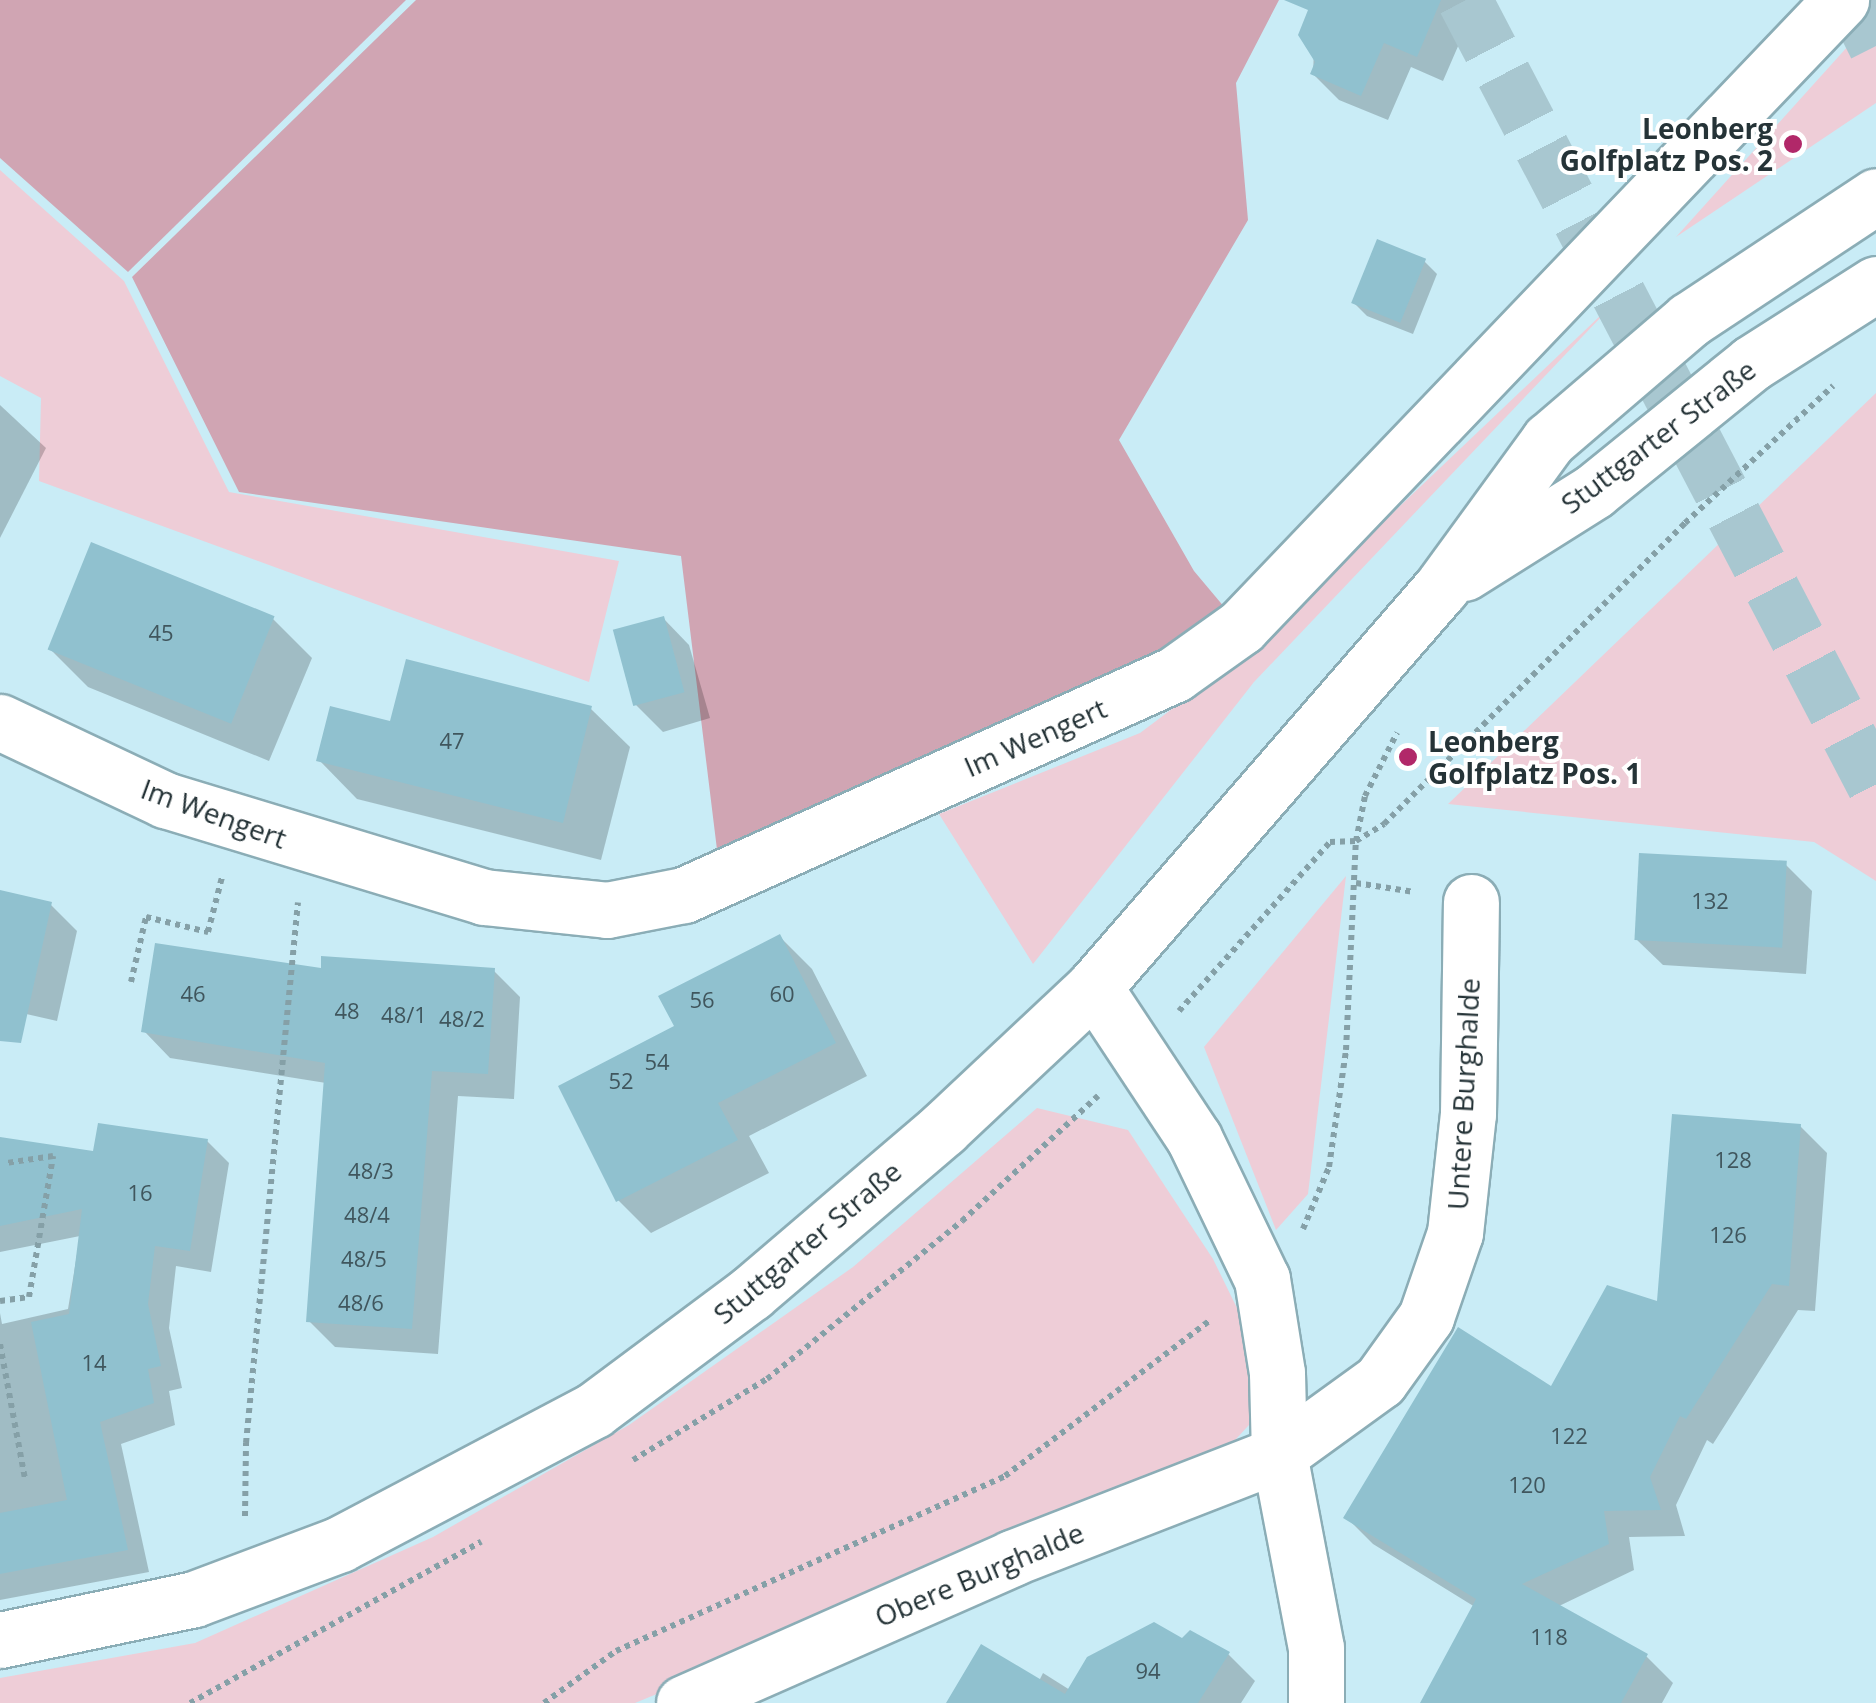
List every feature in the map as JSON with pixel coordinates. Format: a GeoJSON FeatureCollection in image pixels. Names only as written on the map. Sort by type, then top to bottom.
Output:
{"type":"FeatureCollection","features":[{"type":"Feature","properties":{"kind":"street","name":"Im Wengert"},"geometry":{"type":"LineString","coordinates":[[0,722],[165,800],[484,898],[608,910],[684,895],[1175,674],[1241,627],[1842,0]]}},
{"type":"Feature","properties":{"kind":"street","name":"Stuttgarter Straße"},"geometry":{"type":"LineString","coordinates":[[0,1640],[194,1599],[340,1544],[594,1410],[751,1293],[943,1129],[1094,987],[1440,588],[1548,440],[1689,320],[1876,196]]}},
{"type":"Feature","properties":{"kind":"street","name":"Stuttgarter Straße"},"geometry":{"type":"LineString","coordinates":[[1440,588],[1594,491],[1752,363],[1876,284]]}},
{"type":"Feature","properties":{"kind":"street","name":"Untere Burghalde"},"geometry":{"type":"LineString","coordinates":[[1279,1454],[1380,1381],[1426,1317],[1455,1233],[1462,1173],[1472,902]]}},
{"type":"Feature","properties":{"kind":"street"},"geometry":{"type":"LineString","coordinates":[[1094,987],[1142,1052],[1194,1138],[1262,1280],[1278,1373],[1279,1454],[1316,1648],[1316,1703]]}},
{"type":"Feature","properties":{"kind":"street","name":"Obere Burghalde"},"geometry":{"type":"LineString","coordinates":[[684,1703],[1012,1558],[1279,1454]]}},
{"type":"Feature","properties":{"kind":"path"},"geometry":{"type":"LineString","coordinates":[[1142,1052],[1330,842],[1356,841],[1384,824],[1685,523],[1837,383]]}},
{"type":"Feature","properties":{"kind":"path"},"geometry":{"type":"LineString","coordinates":[[131,982],[146,917],[208,932],[236,823]]}},
{"type":"Feature","properties":{"kind":"path"},"geometry":{"type":"LineString","coordinates":[[544,1703],[616,1651],[1005,1476],[1262,1280],[1314,1216],[1329,1167],[1346,1050],[1356,841]]}},
{"type":"Feature","properties":{"kind":"path"},"geometry":{"type":"LineString","coordinates":[[260,1574],[244,1514],[246,1442],[290,948]]}},
{"type":"Feature","properties":{"kind":"path"},"geometry":{"type":"LineString","coordinates":[[0,1300],[29,1297],[53,1156],[6,1163]]}},
{"type":"Feature","properties":{"kind":"path"},"geometry":{"type":"LineString","coordinates":[[0,1344],[25,1479]]}},
{"type":"Feature","properties":{"kind":"shaded area"},"geometry":{"type":"Polygon","coordinates":[[[0,0],[406,0],[128,272],[0,158],[0,0]]]}},
{"type":"Feature","properties":{"kind":"shaded area"},"geometry":{"type":"Polygon","coordinates":[[[416,0],[1279,0],[1236,83],[1248,220],[1119,440],[1194,571],[1241,627],[719,866],[681,556],[239,492],[132,277],[416,0]]]}},
{"type":"Feature","properties":{"kind":"shaded area"},"geometry":{"type":"Polygon","coordinates":[[[1876,15],[1876,103],[1676,237],[1876,15]]]}},
{"type":"Feature","properties":{"kind":"shaded area"},"geometry":{"type":"Polygon","coordinates":[[[0,170],[124,281],[229,492],[619,561],[589,682],[39,481],[41,398],[0,376],[0,170]]]}},
{"type":"Feature","properties":{"kind":"shaded area"},"geometry":{"type":"Polygon","coordinates":[[[1621,296],[1254,682],[1033,964],[939,814],[1140,733],[1240,658],[1621,296]]]}},
{"type":"Feature","properties":{"kind":"shaded area"},"geometry":{"type":"Polygon","coordinates":[[[1876,393],[1876,881],[1814,842],[1448,804],[1876,393]]]}},
{"type":"Feature","properties":{"kind":"shaded area"},"geometry":{"type":"Polygon","coordinates":[[[1346,876],[1308,1194],[1276,1230],[1204,1047],[1346,876]]]}},
{"type":"Feature","properties":{"kind":"shaded area"},"geometry":{"type":"Polygon","coordinates":[[[1037,1108],[1128,1130],[1213,1259],[1259,1353],[1249,1425],[1212,1465],[635,1703],[0,1703],[0,1678],[195,1643],[433,1537],[629,1425],[853,1267],[1037,1108]]]}},
{"type":"Feature","properties":{"kind":"building"},"geometry":{"type":"Polygon","coordinates":[[[1284,0],[1441,0],[1417,57],[1384,43],[1361,96],[1310,74],[1315,62],[1298,35],[1308,10],[1284,0]]]}},
{"type":"Feature","properties":{"kind":"building"},"geometry":{"type":"Polygon","coordinates":[[[1377,239],[1426,259],[1400,323],[1351,303],[1377,239]]]}},
{"type":"Feature","properties":{"kind":"building"},"geometry":{"type":"Polygon","coordinates":[[[91,542],[275,616],[231,724],[48,650],[91,542]]]}},
{"type":"Feature","properties":{"kind":"building"},"geometry":{"type":"Polygon","coordinates":[[[664,616],[684,692],[633,706],[613,630],[664,616]]]}},
{"type":"Feature","properties":{"kind":"building"},"geometry":{"type":"Polygon","coordinates":[[[406,659],[592,706],[563,823],[316,761],[330,706],[390,721],[406,659]]]}},
{"type":"Feature","properties":{"kind":"building"},"geometry":{"type":"Polygon","coordinates":[[[1639,853],[1787,861],[1782,948],[1634,940],[1639,853]]]}},
{"type":"Feature","properties":{"kind":"building"},"geometry":{"type":"Polygon","coordinates":[[[0,890],[52,902],[21,1043],[0,1041],[0,890]]]}},
{"type":"Feature","properties":{"kind":"building"},"geometry":{"type":"Polygon","coordinates":[[[780,934],[836,1043],[718,1103],[738,1140],[616,1202],[558,1086],[674,1026],[658,996],[780,934]]]}},
{"type":"Feature","properties":{"kind":"building"},"geometry":{"type":"Polygon","coordinates":[[[155,943],[321,968],[321,956],[495,968],[488,1074],[432,1071],[412,1329],[306,1322],[325,1063],[141,1032],[155,943]]]}},
{"type":"Feature","properties":{"kind":"building"},"geometry":{"type":"Polygon","coordinates":[[[1672,1114],[1801,1124],[1789,1286],[1772,1284],[1686,1419],[1680,1416],[1650,1477],[1661,1510],[1604,1511],[1609,1544],[1522,1584],[1648,1654],[1621,1703],[1420,1703],[1476,1599],[1343,1518],[1458,1327],[1551,1386],[1607,1285],[1657,1301],[1672,1114]]]}},
{"type":"Feature","properties":{"kind":"building"},"geometry":{"type":"Polygon","coordinates":[[[98,1123],[208,1139],[190,1251],[155,1246],[148,1304],[161,1366],[148,1369],[154,1403],[100,1422],[128,1550],[0,1574],[0,1513],[67,1500],[31,1322],[69,1314],[82,1209],[0,1226],[0,1137],[93,1151],[98,1123]]]}},
{"type":"Feature","properties":{"kind":"building"},"geometry":{"type":"Polygon","coordinates":[[[1154,1622],[1182,1638],[1190,1630],[1230,1652],[1198,1703],[946,1703],[981,1644],[1065,1694],[1087,1657],[1154,1622]]]}},
{"type":"Feature","properties":{"kind":"tunnel"},"geometry":{"type":"LineString","coordinates":[[1465,0],[1876,788]]}},
{"type":"Feature","properties":{"kind":"tunnel"},"geometry":{"type":"LineString","coordinates":[[1853,0],[1876,46]]}},
{"type":"Feature","properties":{"kind":"place","name":"Leonberg Golfplatz Pos. 2"},"geometry":{"type":"Point","coordinates":[1793,144]}},
{"type":"Feature","properties":{"kind":"place","name":"Leonberg Golfplatz Pos. 1"},"geometry":{"type":"Point","coordinates":[1408,757]}}]}
